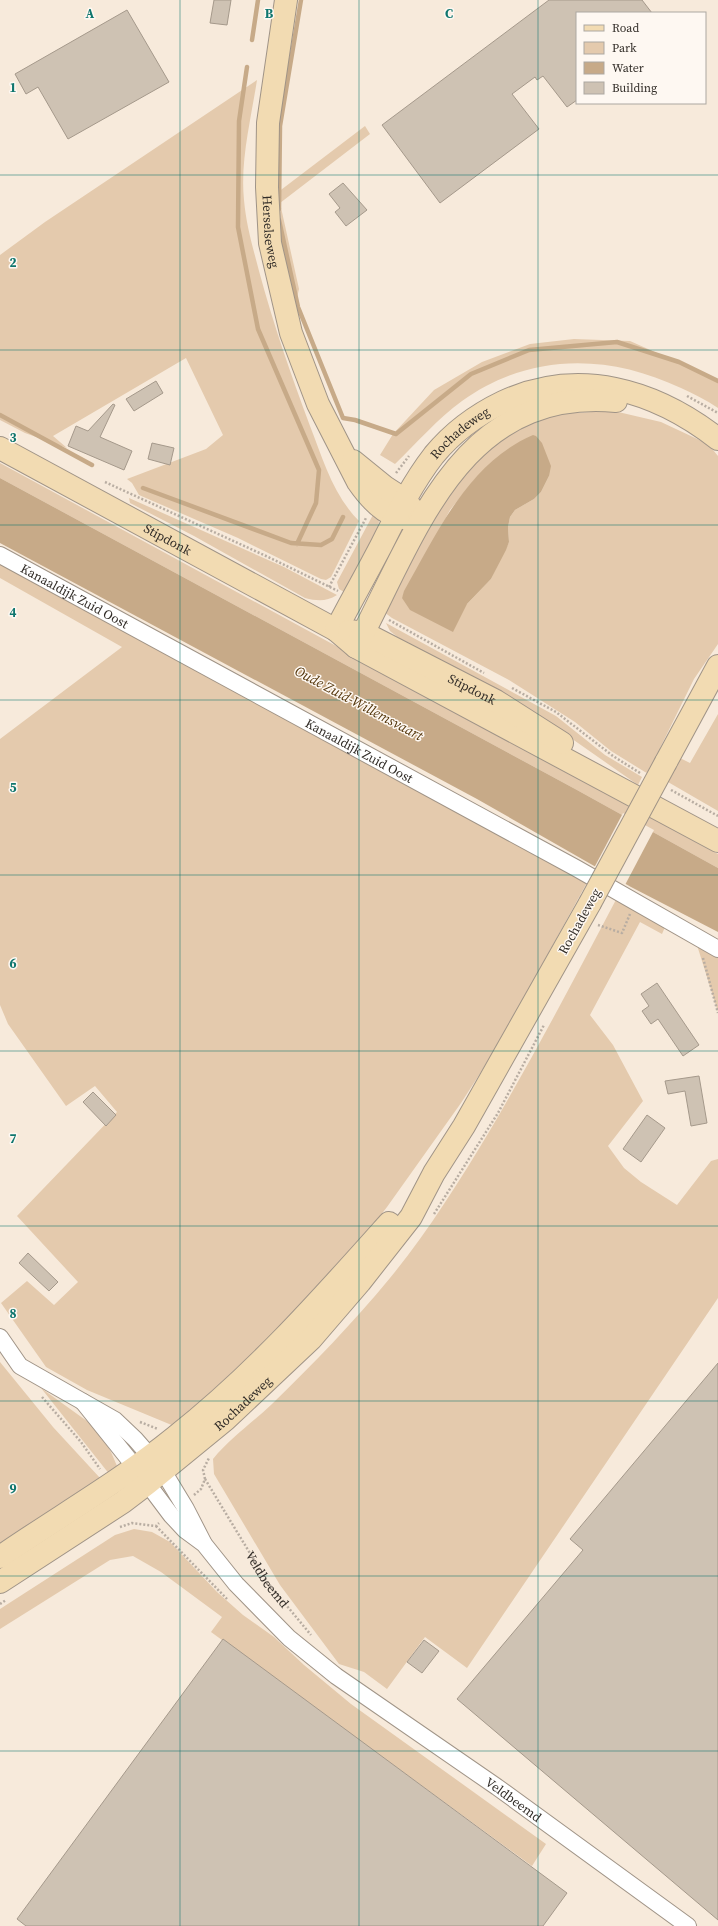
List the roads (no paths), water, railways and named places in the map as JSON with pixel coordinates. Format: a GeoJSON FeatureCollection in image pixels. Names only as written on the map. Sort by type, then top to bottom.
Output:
{"type":"FeatureCollection","features":[{"type":"Feature","properties":{"kind":"main road","name":"Herselseweg"},"geometry":{"type":"LineString","coordinates":[[286,0],[268,123],[266,188],[270,243],[291,333],[318,404],[366,493],[375,503],[400,508],[421,519]]}},
{"type":"Feature","properties":{"kind":"main road","name":"Rochadeweg"},"geometry":{"type":"LineString","coordinates":[[336,630],[400,508],[434,456],[461,428],[491,408],[518,395],[534,390],[567,384],[598,386],[644,396],[677,411],[700,425],[718,439]]}},
{"type":"Feature","properties":{"kind":"main road","name":"Rochadeweg"},"geometry":{"type":"LineString","coordinates":[[360,640],[421,519],[444,484],[465,458],[493,433],[526,414],[558,404],[590,400],[624,402],[677,411]]}},
{"type":"Feature","properties":{"kind":"main road","name":"Stipdonk"},"geometry":{"type":"LineString","coordinates":[[0,448],[336,630],[360,640],[595,775],[718,841]]}},
{"type":"Feature","properties":{"kind":"main road","name":"Rochadeweg"},"geometry":{"type":"LineString","coordinates":[[0,1557],[110,1483],[149,1469],[225,1420],[311,1339],[360,1282],[411,1217],[434,1173],[464,1126],[590,903],[718,666]]}},
{"type":"Feature","properties":{"kind":"main road","name":"Rochadeweg"},"geometry":{"type":"LineString","coordinates":[[0,1582],[123,1502],[149,1469]]}},
{"type":"Feature","properties":{"kind":"street","name":"Kanaaldijk Zuid Oost"},"geometry":{"type":"LineString","coordinates":[[0,555],[576,868],[718,949]]}},
{"type":"Feature","properties":{"kind":"street","name":"Veldbeemd"},"geometry":{"type":"LineString","coordinates":[[0,1336],[20,1366],[115,1420],[149,1469],[186,1509],[204,1544],[236,1584],[289,1638],[336,1676],[497,1787],[688,1926]]}},
{"type":"Feature","properties":{"kind":"water"},"geometry":{"type":"Polygon","coordinates":[[[533,435],[536,436],[542,443],[551,466],[549,476],[541,492],[534,499],[515,510],[510,517],[508,527],[509,542],[491,579],[467,604],[453,632],[410,610],[402,598],[404,591],[456,502],[472,481],[490,463],[510,447],[533,435]]]}},
{"type":"Feature","properties":{"kind":"water","name":"Oude Zuid-Willemsvaart"},"geometry":{"type":"Polygon","coordinates":[[[0,478],[577,790],[718,868],[718,932],[631,887],[477,799],[0,543],[0,478]]]}},
{"type":"Feature","properties":{"kind":"waterway"},"geometry":{"type":"LineString","coordinates":[[252,40],[258,0]]}},
{"type":"Feature","properties":{"kind":"waterway"},"geometry":{"type":"LineString","coordinates":[[279,209],[280,126],[301,0]]}},
{"type":"Feature","properties":{"kind":"waterway"},"geometry":{"type":"LineString","coordinates":[[247,67],[239,121],[238,227],[258,329],[319,470],[316,503],[297,544]]}},
{"type":"Feature","properties":{"kind":"waterway"},"geometry":{"type":"LineString","coordinates":[[279,220],[298,307],[343,418],[355,420],[396,434],[471,374],[529,350],[617,342],[679,362],[718,381]]}},
{"type":"Feature","properties":{"kind":"waterway"},"geometry":{"type":"LineString","coordinates":[[0,415],[92,465]]}},
{"type":"Feature","properties":{"kind":"waterway"},"geometry":{"type":"LineString","coordinates":[[143,488],[291,543],[321,545],[332,539],[343,517]]}}]}
